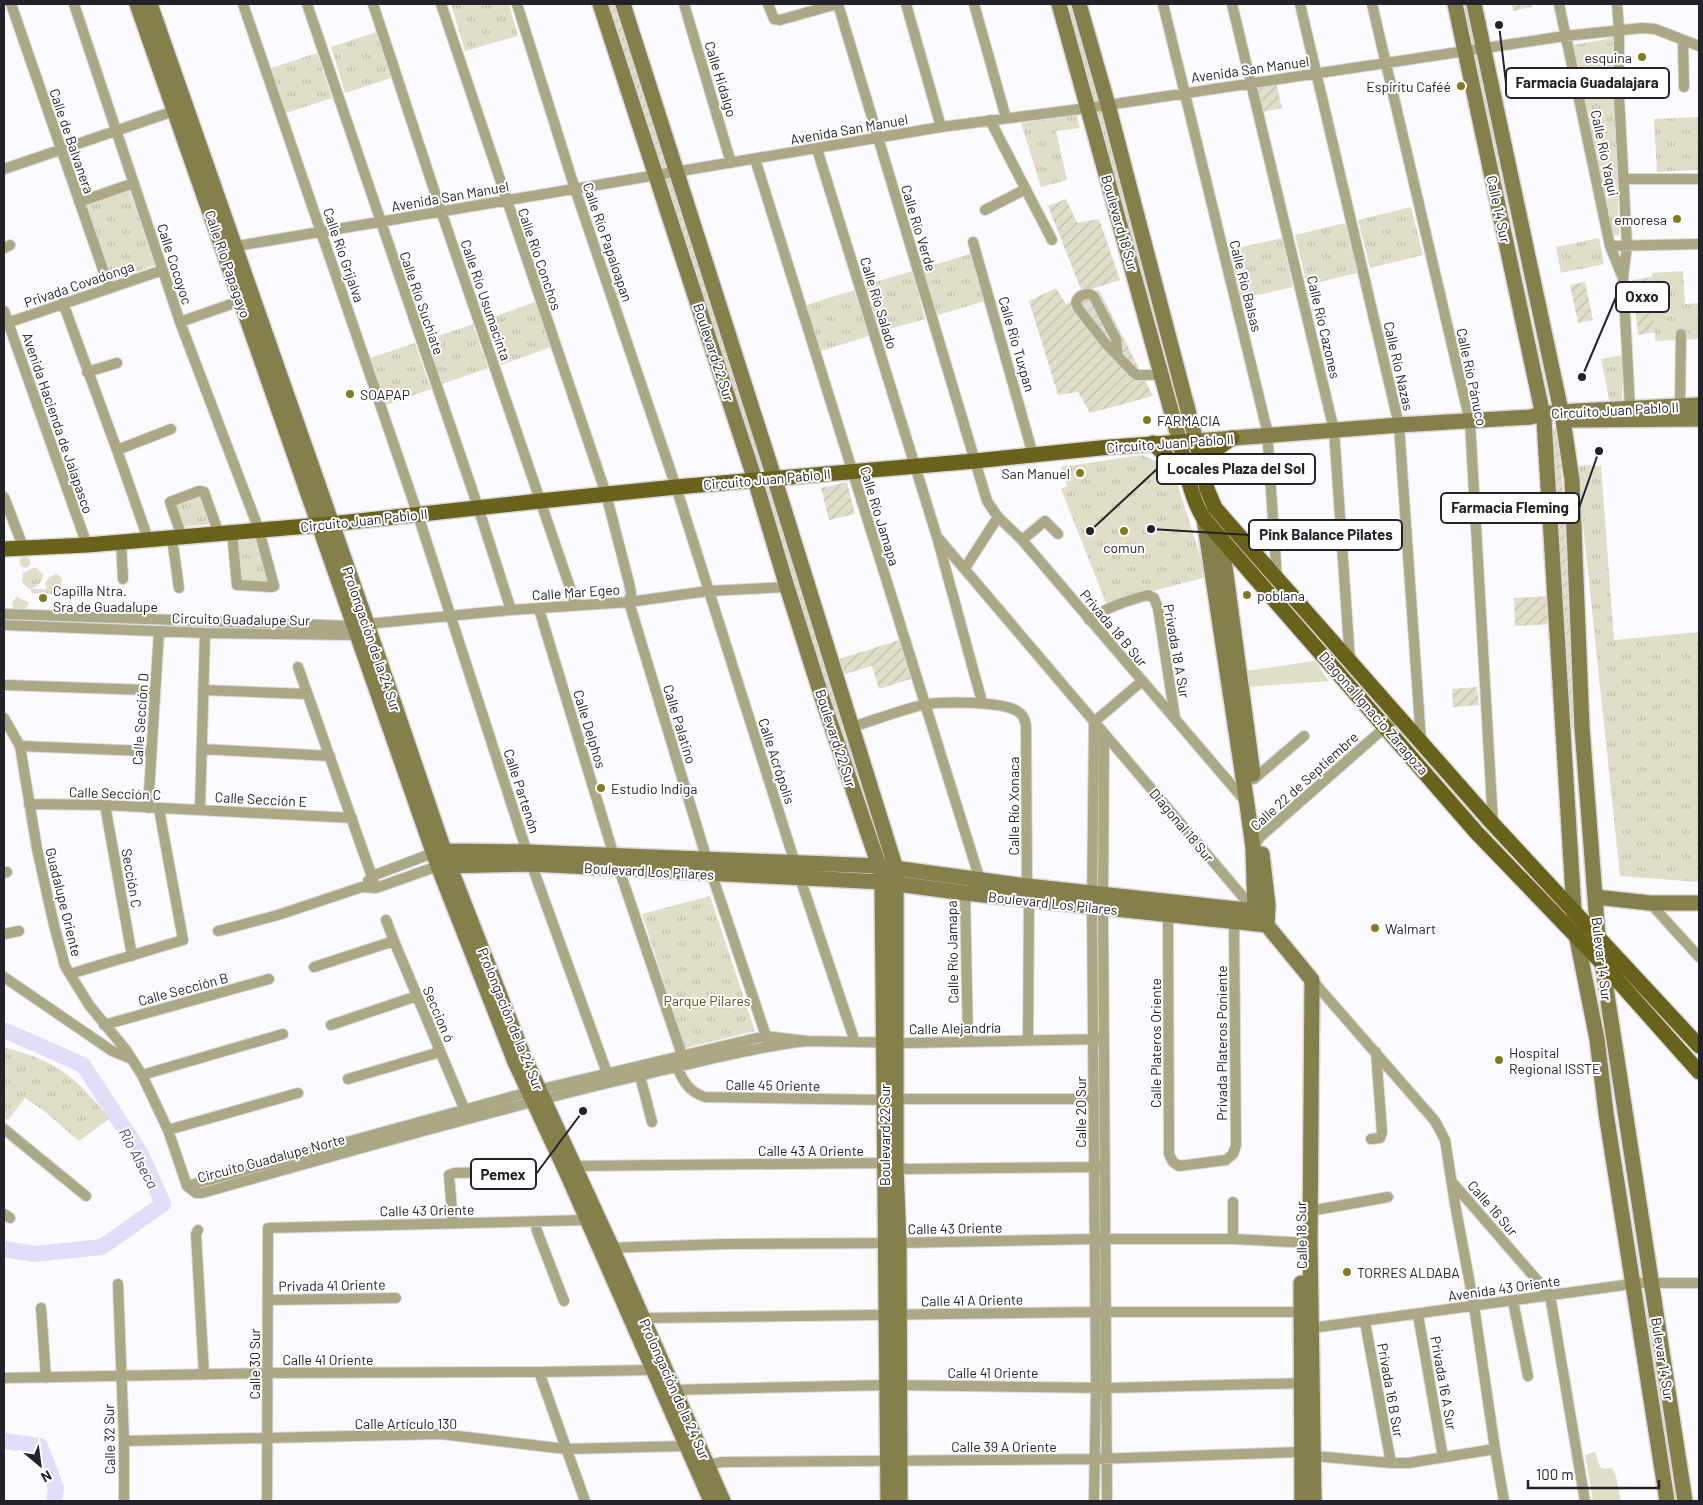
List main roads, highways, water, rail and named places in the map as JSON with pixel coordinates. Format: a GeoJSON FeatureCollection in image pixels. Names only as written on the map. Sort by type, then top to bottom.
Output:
{"type":"FeatureCollection","features":[{"type":"Feature","properties":{"kind":"main road","name":"Calle Río Papagayo"},"geometry":{"type":"LineString","coordinates":[[137,4],[174,111],[228,248],[240,301],[324,525]]}},
{"type":"Feature","properties":{"kind":"main road","name":"Calle Río Papagayo"},"geometry":{"type":"LineString","coordinates":[[150,4],[228,248],[324,525]]}},
{"type":"Feature","properties":{"kind":"main road","name":"Boulevard 22 Sur"},"geometry":{"type":"LineString","coordinates":[[600,4],[756,480],[787,587],[825,706],[879,866],[891,878]]}},
{"type":"Feature","properties":{"kind":"main road","name":"Boulevard 22 Sur"},"geometry":{"type":"LineString","coordinates":[[623,4],[678,172],[852,727],[891,878],[890,1166],[894,1460],[888,1501]]}},
{"type":"Feature","properties":{"kind":"main road","name":"Boulevard 18 Sur"},"geometry":{"type":"LineString","coordinates":[[1060,4],[1180,443]]}},
{"type":"Feature","properties":{"kind":"main road","name":"Boulevard 18 Sur"},"geometry":{"type":"LineString","coordinates":[[1080,4],[1196,441]]}},
{"type":"Feature","properties":{"kind":"main road","name":"Calle 14 Sur"},"geometry":{"type":"LineString","coordinates":[[1455,4],[1527,340],[1550,417]]}},
{"type":"Feature","properties":{"kind":"main road","name":"Calle 14 Sur"},"geometry":{"type":"LineString","coordinates":[[1474,4],[1550,417]]}},
{"type":"Feature","properties":{"kind":"main road"},"geometry":{"type":"LineString","coordinates":[[1101,157],[1120,151]]}},
{"type":"Feature","properties":{"kind":"main road"},"geometry":{"type":"LineString","coordinates":[[1112,198],[1130,193]]}},
{"type":"Feature","properties":{"kind":"main road"},"geometry":{"type":"LineString","coordinates":[[1128,251],[1145,246]]}},
{"type":"Feature","properties":{"kind":"main road","name":"Circuito Juan Pablo II"},"geometry":{"type":"LineString","coordinates":[[4,549],[86,545],[324,525],[540,500],[975,461],[1033,454],[1399,425],[1550,417],[1630,408],[1699,406]]}},
{"type":"Feature","properties":{"kind":"main road","name":"Circuito Juan Pablo II"},"geometry":{"type":"LineString","coordinates":[[1550,417],[1699,419]]}},
{"type":"Feature","properties":{"kind":"main road","name":"Bulevar 14 Sur"},"geometry":{"type":"LineString","coordinates":[[1550,417],[1572,480],[1582,728],[1598,936],[1685,1501]]}},
{"type":"Feature","properties":{"kind":"main road","name":"Bulevar 14 Sur"},"geometry":{"type":"LineString","coordinates":[[1550,417],[1574,911],[1577,939],[1596,1039],[1632,1284],[1667,1501]]}},
{"type":"Feature","properties":{"kind":"main road"},"geometry":{"type":"LineString","coordinates":[[1202,467],[1210,454],[1232,438]]}},
{"type":"Feature","properties":{"kind":"main road","name":"Diagonal Ignacio Zaragoza"},"geometry":{"type":"LineString","coordinates":[[1196,441],[1212,503],[1493,824],[1699,1046]]}},
{"type":"Feature","properties":{"kind":"main road","name":"Diagonal Ignacio Zaragoza"},"geometry":{"type":"LineString","coordinates":[[1180,443],[1188,478],[1204,519],[1476,832],[1602,963],[1699,1072]]}},
{"type":"Feature","properties":{"kind":"main road"},"geometry":{"type":"LineString","coordinates":[[1153,444],[1188,478]]}},
{"type":"Feature","properties":{"kind":"main road"},"geometry":{"type":"LineString","coordinates":[[1204,519],[1247,804],[1257,843],[1268,906],[1267,925]]}},
{"type":"Feature","properties":{"kind":"main road","name":"Prolongación de la 24 Sur"},"geometry":{"type":"LineString","coordinates":[[324,525],[441,859],[524,1057],[536,1095],[587,1220],[606,1248],[643,1318],[686,1446],[711,1501]]}},
{"type":"Feature","properties":{"kind":"main road"},"geometry":{"type":"LineString","coordinates":[[1220,537],[1254,778],[1257,843],[1255,911]]}},
{"type":"Feature","properties":{"kind":"main road","name":"Boulevard Los Pilares"},"geometry":{"type":"LineString","coordinates":[[441,859],[529,858],[798,870],[891,878],[980,880],[1028,893]]}},
{"type":"Feature","properties":{"kind":"main road","name":"Boulevard Los Pilares"},"geometry":{"type":"LineString","coordinates":[[798,870],[879,866]]}},
{"type":"Feature","properties":{"kind":"main road","name":"Boulevard Los Pilares"},"geometry":{"type":"LineString","coordinates":[[891,878],[965,893],[1028,893],[1097,901],[1255,911]]}},
{"type":"Feature","properties":{"kind":"main road"},"geometry":{"type":"LineString","coordinates":[[1595,897],[1650,903],[1699,903]]}},
{"type":"Feature","properties":{"kind":"main road","name":"Boulevard Los Pilares"},"geometry":{"type":"LineString","coordinates":[[1097,901],[1168,915],[1267,925]]}},
{"type":"Feature","properties":{"kind":"main road","name":"Diagonal 18 Sur"},"geometry":{"type":"LineString","coordinates":[[1255,911],[1308,974]]}},
{"type":"Feature","properties":{"kind":"main road","name":"Calle 18 Sur"},"geometry":{"type":"LineString","coordinates":[[1308,974],[1305,1243],[1302,1312],[1308,1454],[1314,1501]]}},
{"type":"Feature","properties":{"kind":"main road","name":"Prolongación de la 24 Sur"},"geometry":{"type":"LineString","coordinates":[[536,1095],[576,1166],[653,1370],[668,1390],[708,1465],[724,1501]]}},
{"type":"Feature","properties":{"kind":"main road","name":"Calle 18 Sur"},"geometry":{"type":"LineString","coordinates":[[1305,1184],[1310,1211],[1305,1243],[1312,1328],[1306,1383]]}},
{"type":"Feature","properties":{"kind":"main road","name":"Calle 18 Sur"},"geometry":{"type":"LineString","coordinates":[[1302,1501],[1308,1454]]}},
{"type":"Feature","properties":{"kind":"main road","name":"Boulevard 22 Sur"},"geometry":{"type":"LineString","coordinates":[[894,1460],[900,1501]]}},
{"type":"Feature","properties":{"kind":"waterway","name":"Rio Alseca"},"geometry":{"type":"LineString","coordinates":[[4,1030],[83,1065],[141,1154],[163,1204],[102,1247],[35,1254],[4,1249]]}},
{"type":"Feature","properties":{"kind":"waterway","name":"Rio Alseca"},"geometry":{"type":"LineString","coordinates":[[4,1441],[40,1446],[56,1488],[54,1501]]}},
{"type":"Feature","properties":{"kind":"place","name":"Farmacia Guadalajara"},"geometry":{"type":"Point","coordinates":[1499,25]}},
{"type":"Feature","properties":{"kind":"place","name":"esquina"},"geometry":{"type":"Point","coordinates":[1642,57]}},
{"type":"Feature","properties":{"kind":"place","name":"Espíritu Caféé"},"geometry":{"type":"Point","coordinates":[1461,86]}},
{"type":"Feature","properties":{"kind":"place","name":"emoresa"},"geometry":{"type":"Point","coordinates":[1677,219]}},
{"type":"Feature","properties":{"kind":"place","name":"Oxxo"},"geometry":{"type":"Point","coordinates":[1582,377]}},
{"type":"Feature","properties":{"kind":"place","name":"SOAPAP"},"geometry":{"type":"Point","coordinates":[350,394]}},
{"type":"Feature","properties":{"kind":"place","name":"FARMACIA"},"geometry":{"type":"Point","coordinates":[1147,420]}},
{"type":"Feature","properties":{"kind":"place","name":"Farmacia Fleming"},"geometry":{"type":"Point","coordinates":[1599,451]}},
{"type":"Feature","properties":{"kind":"place","name":"San Manuel"},"geometry":{"type":"Point","coordinates":[1080,473]}},
{"type":"Feature","properties":{"kind":"place","name":"Pink Balance Pilates"},"geometry":{"type":"Point","coordinates":[1151,529]}},
{"type":"Feature","properties":{"kind":"place","name":"Locales Plaza del Sol"},"geometry":{"type":"Point","coordinates":[1090,531]}},
{"type":"Feature","properties":{"kind":"place","name":"comun"},"geometry":{"type":"Point","coordinates":[1124,531]}},
{"type":"Feature","properties":{"kind":"place","name":"poblana"},"geometry":{"type":"Point","coordinates":[1247,595]}},
{"type":"Feature","properties":{"kind":"place","name":"Capilla Ntra. Sra de Guadalupe"},"geometry":{"type":"Point","coordinates":[43,598]}},
{"type":"Feature","properties":{"kind":"place","name":"Estudio Indiga"},"geometry":{"type":"Point","coordinates":[601,788]}},
{"type":"Feature","properties":{"kind":"place","name":"Walmart"},"geometry":{"type":"Point","coordinates":[1375,928]}},
{"type":"Feature","properties":{"kind":"place","name":"Hospital Regional ISSTE"},"geometry":{"type":"Point","coordinates":[1499,1060]}},
{"type":"Feature","properties":{"kind":"place","name":"Pemex"},"geometry":{"type":"Point","coordinates":[583,1111]}},
{"type":"Feature","properties":{"kind":"place","name":"TORRES ALDABA"},"geometry":{"type":"Point","coordinates":[1347,1272]}},
{"type":"Feature","properties":{"kind":"park label","name":"Parque Pilares"},"geometry":{"type":"Point","coordinates":[707,1000]}}]}
